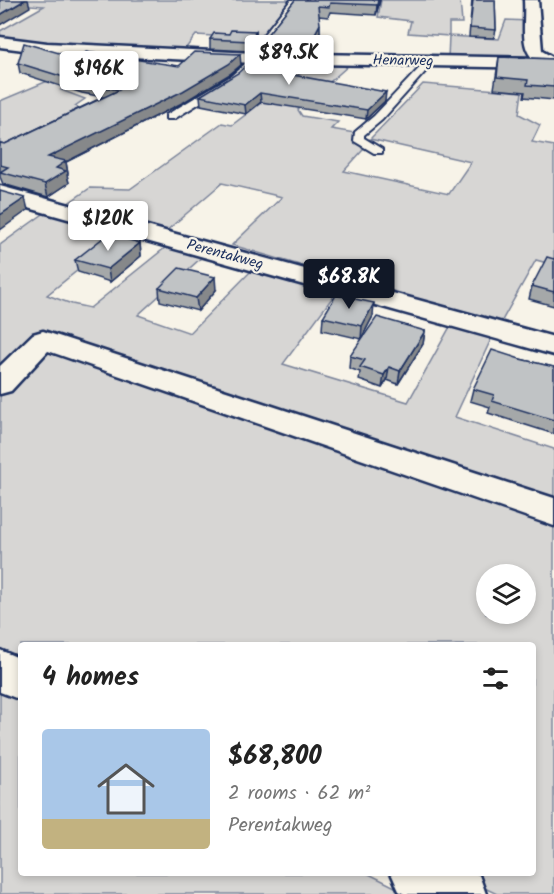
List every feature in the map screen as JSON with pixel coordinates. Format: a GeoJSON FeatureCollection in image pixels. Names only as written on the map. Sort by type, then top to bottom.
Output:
{"type":"FeatureCollection","features":[{"type":"Feature","properties":{"kind":"street"},"geometry":{"type":"LineString","coordinates":[[531,0],[534,52],[552,63]]}},
{"type":"Feature","properties":{"kind":"street","name":"Henarweg"},"geometry":{"type":"LineString","coordinates":[[0,42],[46,48],[254,58],[552,63]]}},
{"type":"Feature","properties":{"kind":"street","name":"Perentakweg"},"geometry":{"type":"LineString","coordinates":[[0,193],[554,346]]}},
{"type":"Feature","properties":{"kind":"street"},"geometry":{"type":"LineString","coordinates":[[0,384],[43,340],[554,512]]}},
{"type":"Feature","properties":{"kind":"street"},"geometry":{"type":"LineString","coordinates":[[0,670],[18,679]]}},
{"type":"Feature","properties":{"kind":"street"},"geometry":{"type":"LineString","coordinates":[[423,876],[460,894]]}},
{"type":"Feature","properties":{"kind":"lane"},"geometry":{"type":"LineString","coordinates":[[170,117],[234,78],[249,65],[256,50],[295,0]]}},
{"type":"Feature","properties":{"kind":"lane"},"geometry":{"type":"LineString","coordinates":[[378,152],[364,145],[358,139],[359,134],[378,118],[430,62]]}},
{"type":"Feature","properties":{"kind":"shaded area"},"geometry":{"type":"Polygon","coordinates":[[[22,0],[290,0],[266,39],[196,35],[182,53],[0,40],[0,31],[44,6],[16,4],[22,0]]]}},
{"type":"Feature","properties":{"kind":"shaded area"},"geometry":{"type":"Polygon","coordinates":[[[381,0],[460,0],[462,23],[449,23],[449,36],[408,33],[411,21],[378,17],[381,0]]]}},
{"type":"Feature","properties":{"kind":"shaded area"},"geometry":{"type":"Polygon","coordinates":[[[506,20],[529,21],[531,59],[448,59],[449,36],[499,39],[506,20]]]}},
{"type":"Feature","properties":{"kind":"shaded area"},"geometry":{"type":"Polygon","coordinates":[[[311,65],[348,66],[298,110],[302,116],[338,122],[331,129],[361,134],[357,139],[363,150],[344,171],[449,194],[471,162],[370,139],[423,84],[522,92],[519,114],[540,125],[532,142],[554,146],[554,265],[536,260],[500,324],[232,245],[282,197],[222,183],[165,232],[67,204],[90,188],[130,189],[222,123],[232,125],[311,65]]]}},
{"type":"Feature","properties":{"kind":"shaded area"},"geometry":{"type":"Polygon","coordinates":[[[57,77],[79,82],[61,90],[85,99],[75,106],[85,111],[0,148],[0,101],[57,77]]]}},
{"type":"Feature","properties":{"kind":"shaded area"},"geometry":{"type":"Polygon","coordinates":[[[46,212],[124,233],[47,295],[90,308],[166,247],[202,257],[138,315],[190,333],[252,270],[335,294],[283,364],[408,402],[451,325],[492,337],[455,417],[554,449],[554,503],[44,333],[0,376],[0,245],[46,212]]]}},
{"type":"Feature","properties":{"kind":"shaded area"},"geometry":{"type":"Polygon","coordinates":[[[45,348],[554,520],[554,894],[497,894],[459,876],[536,876],[536,642],[18,642],[18,664],[0,655],[0,393],[45,348]]]}},
{"type":"Feature","properties":{"kind":"shaded area"},"geometry":{"type":"Polygon","coordinates":[[[0,687],[18,696],[18,876],[373,876],[409,894],[0,894],[0,687]]]}},
{"type":"Feature","properties":{"kind":"building"},"geometry":{"type":"Polygon","coordinates":[[[0,0],[25,0],[0,15],[0,0]]]}},
{"type":"Feature","properties":{"kind":"building"},"geometry":{"type":"Polygon","coordinates":[[[295,0],[378,0],[377,5],[330,3],[329,7],[318,6],[320,24],[311,41],[262,41],[295,0]]]}},
{"type":"Feature","properties":{"kind":"building"},"geometry":{"type":"Polygon","coordinates":[[[473,0],[495,0],[496,30],[470,28],[473,0]]]}},
{"type":"Feature","properties":{"kind":"building"},"geometry":{"type":"Polygon","coordinates":[[[231,30],[256,31],[249,41],[210,39],[214,33],[229,34],[231,30]]]}},
{"type":"Feature","properties":{"kind":"building"},"geometry":{"type":"Polygon","coordinates":[[[24,43],[80,59],[86,52],[179,66],[194,52],[240,54],[229,64],[183,91],[48,157],[66,161],[56,168],[66,171],[45,184],[0,172],[8,167],[0,165],[0,143],[5,144],[119,90],[80,82],[18,63],[24,43]]]}},
{"type":"Feature","properties":{"kind":"building"},"geometry":{"type":"Polygon","coordinates":[[[255,57],[304,57],[282,73],[386,92],[367,110],[260,93],[245,105],[200,96],[238,73],[255,57]]]}},
{"type":"Feature","properties":{"kind":"building"},"geometry":{"type":"Polygon","coordinates":[[[499,57],[554,59],[554,87],[527,85],[528,80],[497,77],[499,57]]]}},
{"type":"Feature","properties":{"kind":"building"},"geometry":{"type":"Polygon","coordinates":[[[0,191],[25,198],[0,215],[0,191]]]}},
{"type":"Feature","properties":{"kind":"building"},"geometry":{"type":"Polygon","coordinates":[[[108,234],[140,243],[108,269],[75,260],[108,234]]]}},
{"type":"Feature","properties":{"kind":"building"},"geometry":{"type":"Polygon","coordinates":[[[547,257],[554,259],[554,292],[532,286],[547,257]]]}},
{"type":"Feature","properties":{"kind":"building"},"geometry":{"type":"Polygon","coordinates":[[[179,268],[215,277],[196,298],[159,288],[179,268]]]}},
{"type":"Feature","properties":{"kind":"building"},"geometry":{"type":"Polygon","coordinates":[[[336,295],[374,303],[362,326],[323,317],[336,295]]]}},
{"type":"Feature","properties":{"kind":"building"},"geometry":{"type":"Polygon","coordinates":[[[377,317],[425,331],[400,371],[389,367],[384,375],[360,367],[365,360],[350,356],[377,317]]]}},
{"type":"Feature","properties":{"kind":"building"},"geometry":{"type":"Polygon","coordinates":[[[492,350],[554,367],[554,420],[492,401],[494,395],[473,389],[492,350]]]}}]}
